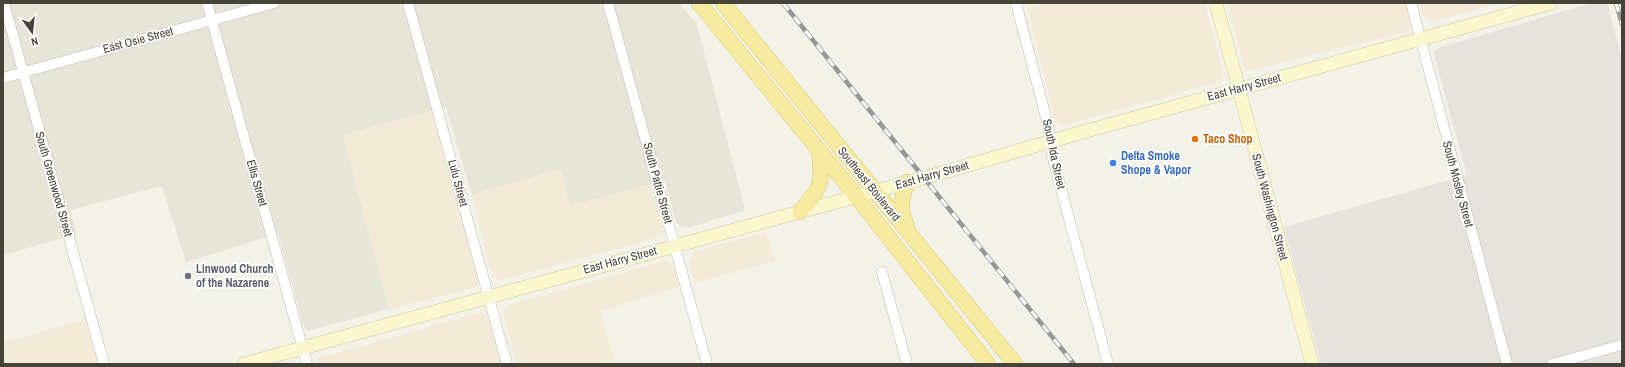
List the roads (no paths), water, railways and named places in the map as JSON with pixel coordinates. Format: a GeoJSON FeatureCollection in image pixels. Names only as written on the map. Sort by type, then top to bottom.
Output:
{"type":"FeatureCollection","features":[{"type":"Feature","properties":{"kind":"main road","name":"Southeast Boulevard"},"geometry":{"type":"LineString","coordinates":[[699,3],[856,196],[988,364]]}},
{"type":"Feature","properties":{"kind":"main road","name":"Southeast Boulevard"},"geometry":{"type":"LineString","coordinates":[[723,3],[1015,364]]}},
{"type":"Feature","properties":{"kind":"main road"},"geometry":{"type":"LineString","coordinates":[[800,212],[819,189],[821,171],[819,151]]}},
{"type":"Feature","properties":{"kind":"main road"},"geometry":{"type":"LineString","coordinates":[[907,182],[901,211],[910,235]]}},
{"type":"Feature","properties":{"kind":"street","name":"South Greenwood Street"},"geometry":{"type":"LineString","coordinates":[[4,3],[104,364]]}},
{"type":"Feature","properties":{"kind":"street","name":"Ellis Street"},"geometry":{"type":"LineString","coordinates":[[206,3],[307,364]]}},
{"type":"Feature","properties":{"kind":"street","name":"East Osie Street"},"geometry":{"type":"LineString","coordinates":[[3,78],[274,3]]}},
{"type":"Feature","properties":{"kind":"street","name":"Lulu Street"},"geometry":{"type":"LineString","coordinates":[[408,3],[507,364]]}},
{"type":"Feature","properties":{"kind":"street","name":"South Pattie Street"},"geometry":{"type":"LineString","coordinates":[[608,3],[707,364]]}},
{"type":"Feature","properties":{"kind":"street","name":"South Ida Street"},"geometry":{"type":"LineString","coordinates":[[1016,3],[1048,125],[1052,155],[1108,364]]}},
{"type":"Feature","properties":{"kind":"street","name":"South Washington Street"},"geometry":{"type":"LineString","coordinates":[[1216,3],[1312,364]]}},
{"type":"Feature","properties":{"kind":"street","name":"South Mosley Street"},"geometry":{"type":"LineString","coordinates":[[1411,3],[1507,364]]}},
{"type":"Feature","properties":{"kind":"street","name":"East Harry Street"},"geometry":{"type":"LineString","coordinates":[[244,364],[800,212],[1239,88],[1551,3]]}},
{"type":"Feature","properties":{"kind":"street"},"geometry":{"type":"LineString","coordinates":[[882,272],[907,364]]}},
{"type":"Feature","properties":{"kind":"street"},"geometry":{"type":"LineString","coordinates":[[1552,364],[1622,345]]}},
{"type":"Feature","properties":{"kind":"railway"},"geometry":{"type":"LineString","coordinates":[[783,3],[1074,364]]}},
{"type":"Feature","properties":{"kind":"railway"},"geometry":{"type":"LineString","coordinates":[[1616,3],[1622,24]]}},
{"type":"Feature","properties":{"kind":"place","name":"Taco Shop"},"geometry":{"type":"Point","coordinates":[1195,139]}},
{"type":"Feature","properties":{"kind":"place","name":"Delta Smoke Shope & Vapor"},"geometry":{"type":"Point","coordinates":[1113,163]}},
{"type":"Feature","properties":{"kind":"place","name":"Linwood Church of the Nazarene"},"geometry":{"type":"Point","coordinates":[188,276]}}]}
